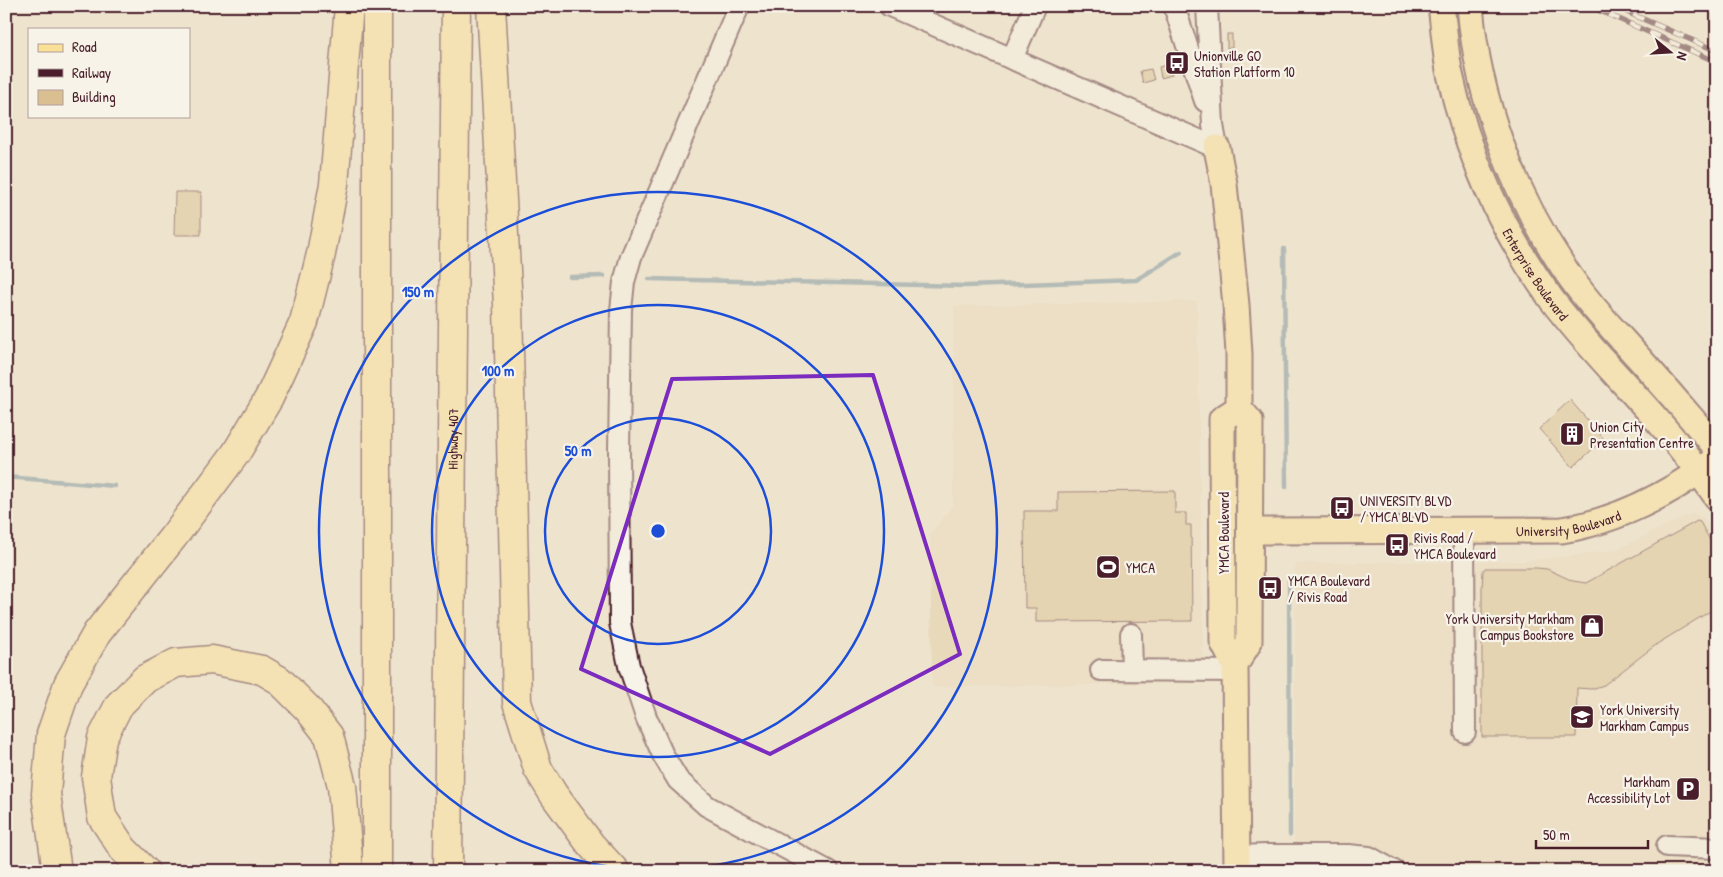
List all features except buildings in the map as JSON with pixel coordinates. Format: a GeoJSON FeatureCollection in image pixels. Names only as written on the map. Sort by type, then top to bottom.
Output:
{"type":"FeatureCollection","features":[{"type":"Feature","properties":{"kind":"highway"},"geometry":{"type":"LineString","coordinates":[[57,871],[46,794],[51,734],[68,684],[97,632],[174,536],[236,453],[269,398],[304,322],[321,254],[334,184],[349,6]]}},
{"type":"Feature","properties":{"kind":"highway"},"geometry":{"type":"LineString","coordinates":[[377,6],[377,871]]}},
{"type":"Feature","properties":{"kind":"highway","name":"Highway 407"},"geometry":{"type":"LineString","coordinates":[[448,871],[456,6]]}},
{"type":"Feature","properties":{"kind":"highway"},"geometry":{"type":"LineString","coordinates":[[491,6],[508,305],[517,702],[538,769],[554,795],[591,844],[615,871]]}},
{"type":"Feature","properties":{"kind":"highway"},"geometry":{"type":"LineString","coordinates":[[145,871],[123,848],[102,817],[96,777],[102,738],[119,706],[145,679],[176,663],[212,660],[262,670],[279,680],[308,709],[330,736],[342,786],[349,871]]}},
{"type":"Feature","properties":{"kind":"main road","name":"Enterprise Boulevard"},"geometry":{"type":"LineString","coordinates":[[1441,6],[1449,69],[1461,115],[1474,156],[1508,230],[1552,300],[1578,332],[1664,428],[1708,465],[1717,497]]}},
{"type":"Feature","properties":{"kind":"main road","name":"Enterprise Boulevard"},"geometry":{"type":"LineString","coordinates":[[1470,6],[1477,55],[1491,116],[1506,159],[1523,198],[1542,234],[1565,270],[1596,311],[1717,448]]}},
{"type":"Feature","properties":{"kind":"main road","name":"YMCA Boulevard"},"geometry":{"type":"LineString","coordinates":[[1215,136],[1224,184],[1236,305],[1239,354],[1239,408],[1250,421],[1249,642],[1236,668]]}},
{"type":"Feature","properties":{"kind":"main road","name":"YMCA Boulevard"},"geometry":{"type":"LineString","coordinates":[[1237,863],[1236,668],[1223,642],[1222,419],[1239,408]]}},
{"type":"Feature","properties":{"kind":"main road","name":"University Boulevard"},"geometry":{"type":"LineString","coordinates":[[1250,532],[1562,530],[1588,526],[1612,518],[1646,502],[1708,465]]}},
{"type":"Feature","properties":{"kind":"street"},"geometry":{"type":"LineString","coordinates":[[739,6],[631,257],[624,282],[621,310],[620,385],[620,624],[629,666],[646,717],[662,755],[678,780],[707,806],[828,871]]}},
{"type":"Feature","properties":{"kind":"street"},"geometry":{"type":"LineString","coordinates":[[890,6],[1164,125],[1215,136]]}},
{"type":"Feature","properties":{"kind":"street"},"geometry":{"type":"LineString","coordinates":[[1012,59],[1035,6]]}},
{"type":"Feature","properties":{"kind":"street"},"geometry":{"type":"LineString","coordinates":[[1174,6],[1215,136]]}},
{"type":"Feature","properties":{"kind":"street"},"geometry":{"type":"LineString","coordinates":[[1207,6],[1215,136]]}},
{"type":"Feature","properties":{"kind":"street"},"geometry":{"type":"LineString","coordinates":[[1464,531],[1465,732]]}},
{"type":"Feature","properties":{"kind":"street","name":"University Boulevard"},"geometry":{"type":"LineString","coordinates":[[1223,532],[1250,532]]}},
{"type":"Feature","properties":{"kind":"street"},"geometry":{"type":"LineString","coordinates":[[1131,634],[1132,670]]}},
{"type":"Feature","properties":{"kind":"street"},"geometry":{"type":"LineString","coordinates":[[1101,670],[1236,668]]}},
{"type":"Feature","properties":{"kind":"street"},"geometry":{"type":"LineString","coordinates":[[1667,846],[1717,848]]}},
{"type":"Feature","properties":{"kind":"street"},"geometry":{"type":"LineString","coordinates":[[1237,863],[1266,854],[1348,863],[1369,857],[1394,871]]}},
{"type":"Feature","properties":{"kind":"highlighted area"},"geometry":{"type":"Polygon","coordinates":[[[873,375],[960,654],[770,754],[581,669],[672,379],[873,375]]]}},
{"type":"Feature","properties":{"kind":"shaded area"},"geometry":{"type":"Polygon","coordinates":[[[1197,301],[1204,683],[932,687],[930,534],[953,505],[954,306],[1197,301]]]}},
{"type":"Feature","properties":{"kind":"shaded area","name":"York University Markham Campus"},"geometry":{"type":"Polygon","coordinates":[[[1692,513],[1704,518],[1717,540],[1717,871],[1294,871],[1295,563],[1525,561],[1615,550],[1692,513]]]}},
{"type":"Feature","properties":{"kind":"waterway"},"geometry":{"type":"LineString","coordinates":[[1284,249],[1286,487]]}},
{"type":"Feature","properties":{"kind":"waterway"},"geometry":{"type":"LineString","coordinates":[[649,279],[966,286],[1136,280],[1181,252]]}},
{"type":"Feature","properties":{"kind":"waterway"},"geometry":{"type":"LineString","coordinates":[[570,277],[604,276]]}},
{"type":"Feature","properties":{"kind":"waterway"},"geometry":{"type":"LineString","coordinates":[[6,477],[115,486]]}},
{"type":"Feature","properties":{"kind":"waterway"},"geometry":{"type":"LineString","coordinates":[[1289,578],[1290,835]]}},
{"type":"Feature","properties":{"kind":"waterway"},"geometry":{"type":"LineString","coordinates":[[1290,868],[1293,871]]}},
{"type":"Feature","properties":{"kind":"railway"},"geometry":{"type":"LineString","coordinates":[[1589,6],[1717,62]]}},
{"type":"Feature","properties":{"kind":"railway"},"geometry":{"type":"LineString","coordinates":[[1613,6],[1717,51]]}},
{"type":"Feature","properties":{"kind":"place","name":"Unionville GO Station Platform 10"},"geometry":{"type":"Point","coordinates":[1177,63]}},
{"type":"Feature","properties":{"kind":"place","name":"Union City Presentation Centre"},"geometry":{"type":"Point","coordinates":[1572,434]}},
{"type":"Feature","properties":{"kind":"place","name":"UNIVERSITY BLVD / YMCA BLVD"},"geometry":{"type":"Point","coordinates":[1342,508]}},
{"type":"Feature","properties":{"kind":"place","name":"Rivis Road / YMCA Boulevard"},"geometry":{"type":"Point","coordinates":[1397,545]}},
{"type":"Feature","properties":{"kind":"place","name":"YMCA"},"geometry":{"type":"Point","coordinates":[1108,567]}},
{"type":"Feature","properties":{"kind":"place","name":"YMCA Boulevard / Rivis Road"},"geometry":{"type":"Point","coordinates":[1270,588]}},
{"type":"Feature","properties":{"kind":"place","name":"York University Markham Campus Bookstore"},"geometry":{"type":"Point","coordinates":[1592,626]}},
{"type":"Feature","properties":{"kind":"place","name":"York University Markham Campus"},"geometry":{"type":"Point","coordinates":[1582,717]}},
{"type":"Feature","properties":{"kind":"place","name":"Markham Accessibility Lot"},"geometry":{"type":"Point","coordinates":[1688,789]}}]}
